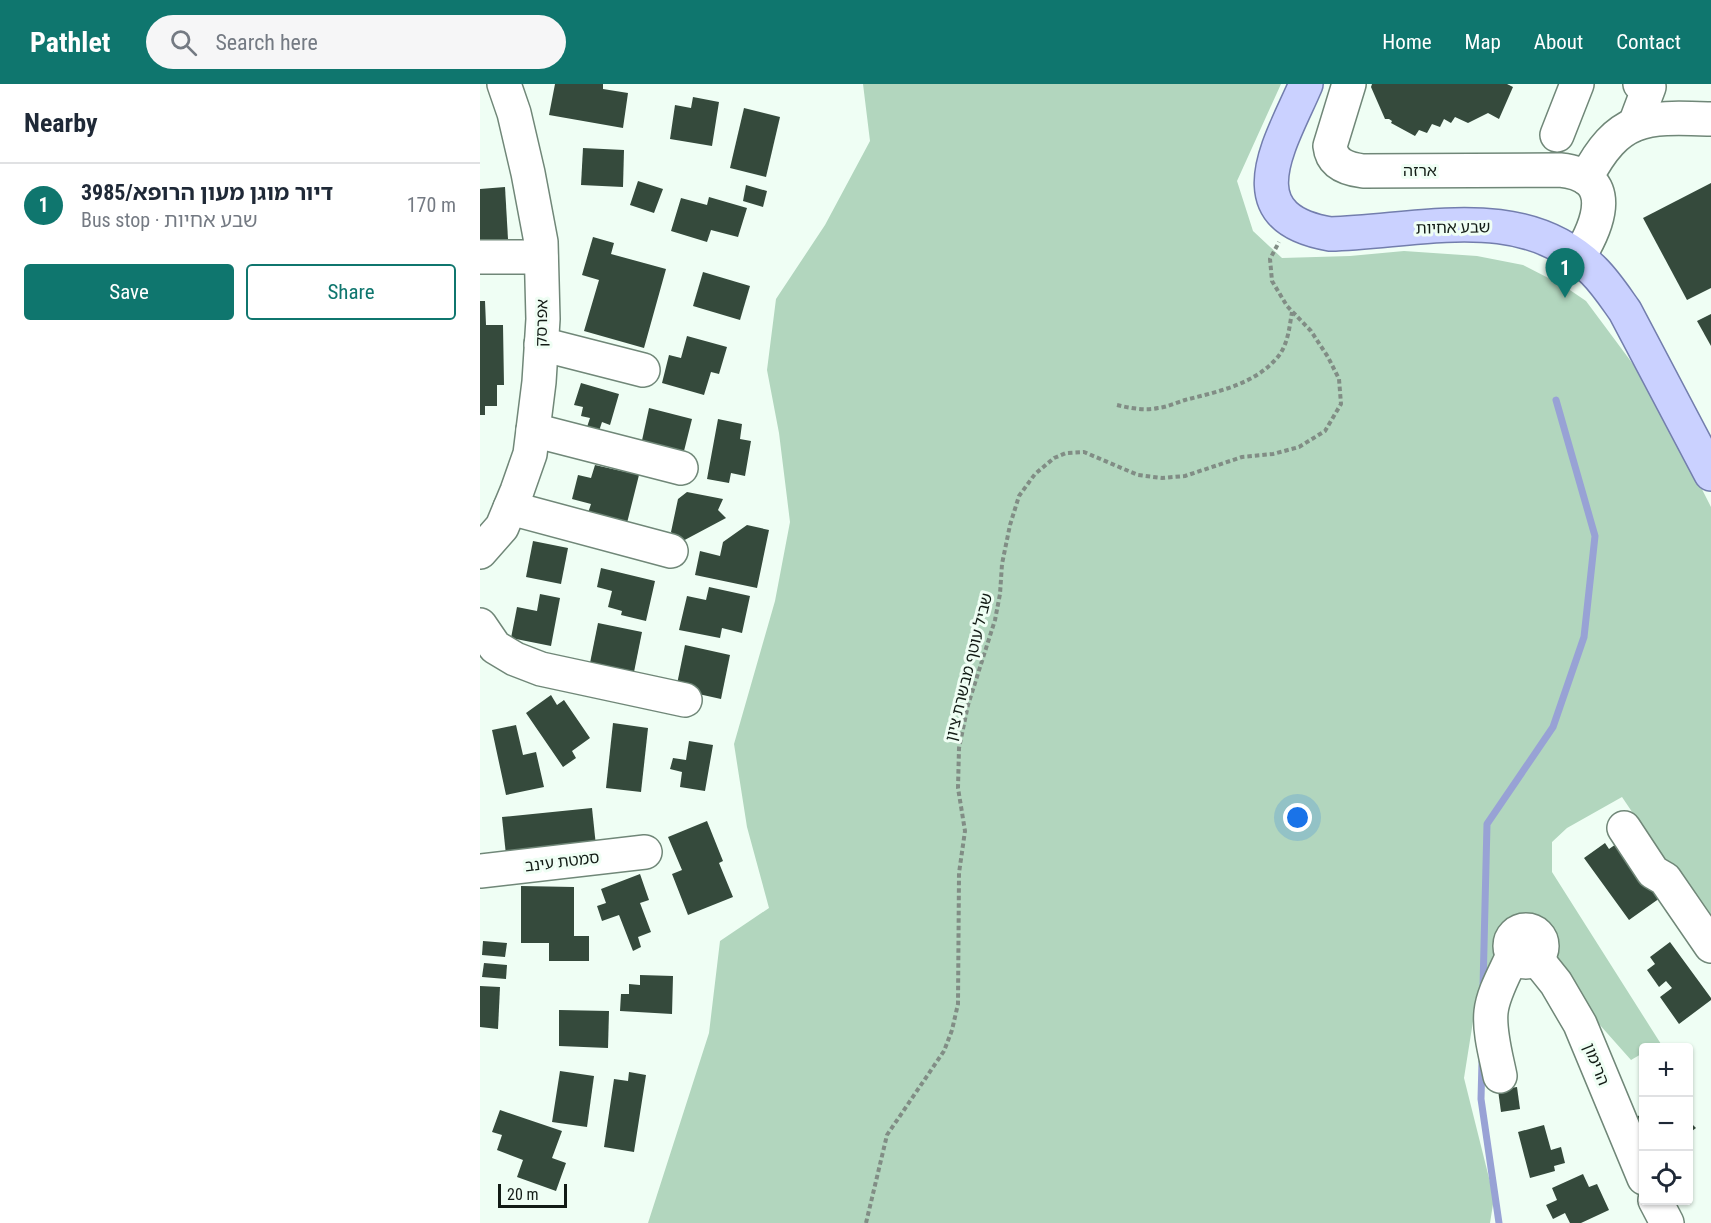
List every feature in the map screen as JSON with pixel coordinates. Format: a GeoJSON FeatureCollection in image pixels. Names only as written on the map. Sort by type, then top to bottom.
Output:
{"type":"FeatureCollection","features":[{"type":"Feature","properties":{"kind":"main road"},"geometry":{"type":"LineString","coordinates":[[1290,220],[1275,201],[1270,179],[1276,155],[1306,84]]}},
{"type":"Feature","properties":{"kind":"main road","name":"שבע אחיות"},"geometry":{"type":"LineString","coordinates":[[1290,220],[1314,231],[1330,234],[1461,224],[1487,225],[1511,228],[1554,242],[1578,258],[1598,276],[1625,311],[1711,474]]}},
{"type":"Feature","properties":{"kind":"street","name":"אפרסק"},"geometry":{"type":"LineString","coordinates":[[480,552],[502,527],[530,454],[540,382],[543,319],[541,242],[514,113],[504,84]]}},
{"type":"Feature","properties":{"kind":"street","name":"ארזה"},"geometry":{"type":"LineString","coordinates":[[1349,84],[1330,146],[1334,159],[1348,168],[1363,171],[1560,170],[1586,178]]}},
{"type":"Feature","properties":{"kind":"street"},"geometry":{"type":"LineString","coordinates":[[1557,135],[1577,84]]}},
{"type":"Feature","properties":{"kind":"street"},"geometry":{"type":"LineString","coordinates":[[1635,124],[1649,87],[1640,84]]}},
{"type":"Feature","properties":{"kind":"street"},"geometry":{"type":"LineString","coordinates":[[1578,258],[1589,241],[1599,213],[1597,192],[1586,178],[1611,140],[1626,128],[1654,119],[1711,119]]}},
{"type":"Feature","properties":{"kind":"street"},"geometry":{"type":"LineString","coordinates":[[480,258],[541,257]]}},
{"type":"Feature","properties":{"kind":"street"},"geometry":{"type":"LineString","coordinates":[[541,344],[643,370]]}},
{"type":"Feature","properties":{"kind":"street"},"geometry":{"type":"LineString","coordinates":[[533,430],[681,468]]}},
{"type":"Feature","properties":{"kind":"street"},"geometry":{"type":"LineString","coordinates":[[510,508],[671,551]]}},
{"type":"Feature","properties":{"kind":"street"},"geometry":{"type":"LineString","coordinates":[[480,626],[495,647],[515,659],[541,669],[685,700]]}},
{"type":"Feature","properties":{"kind":"street"},"geometry":{"type":"LineString","coordinates":[[1624,828],[1653,872],[1665,879],[1711,946]]}},
{"type":"Feature","properties":{"kind":"street","name":"סמטת עינב"},"geometry":{"type":"LineString","coordinates":[[480,871],[645,852]]}},
{"type":"Feature","properties":{"kind":"street","name":"הרימון"},"geometry":{"type":"LineString","coordinates":[[1500,1076],[1491,1022],[1493,1000],[1524,957],[1552,976],[1566,998],[1580,1024],[1639,1166]]}},
{"type":"Feature","properties":{"kind":"street"},"geometry":{"type":"LineString","coordinates":[[1658,1205],[1667,1223]]}},
{"type":"Feature","properties":{"kind":"path","name":"שביל עוטף מבשרת ציון"},"geometry":{"type":"LineString","coordinates":[[866,1223],[887,1135],[944,1051],[958,1004],[959,873],[965,831],[958,788],[959,748],[969,705],[995,620],[1002,564],[1019,496],[1035,474],[1054,458],[1066,453],[1084,452],[1138,475],[1162,478],[1185,476],[1242,457],[1282,452],[1299,447],[1325,431],[1341,404],[1339,380],[1328,357],[1311,332],[1287,306],[1272,281],[1270,259],[1290,220]]}},
{"type":"Feature","properties":{"kind":"path"},"geometry":{"type":"LineString","coordinates":[[1117,405],[1135,409],[1158,409],[1248,380],[1266,369],[1278,357],[1288,338],[1292,311]]}},
{"type":"Feature","properties":{"kind":"green space"},"geometry":{"type":"Polygon","coordinates":[[[863,84],[1281,84],[1237,181],[1253,231],[1282,258],[1350,256],[1404,251],[1477,256],[1523,265],[1564,286],[1586,301],[1650,387],[1711,507],[1711,929],[1622,797],[1567,828],[1552,842],[1552,872],[1660,1043],[1639,1043],[1639,1055],[1631,1060],[1599,1024],[1561,968],[1547,925],[1524,913],[1512,919],[1491,964],[1474,1015],[1464,1078],[1494,1198],[1490,1223],[648,1223],[709,1033],[720,941],[769,908],[747,827],[734,744],[775,601],[790,522],[779,433],[767,370],[776,299],[825,225],[870,141],[863,84]]]}},
{"type":"Feature","properties":{"kind":"building"},"geometry":{"type":"Polygon","coordinates":[[[555,84],[603,84],[603,89],[628,93],[623,128],[549,115],[555,84]]]}},
{"type":"Feature","properties":{"kind":"building"},"geometry":{"type":"Polygon","coordinates":[[[1372,84],[1507,84],[1513,87],[1499,119],[1488,113],[1468,123],[1455,117],[1451,123],[1444,119],[1440,127],[1432,124],[1427,133],[1419,130],[1415,136],[1391,123],[1389,119],[1385,119],[1371,87],[1372,84]]]}},
{"type":"Feature","properties":{"kind":"building"},"geometry":{"type":"Polygon","coordinates":[[[693,97],[719,102],[712,146],[670,139],[675,105],[691,108],[693,97]]]}},
{"type":"Feature","properties":{"kind":"building"},"geometry":{"type":"Polygon","coordinates":[[[744,108],[780,117],[766,177],[730,168],[744,108]]]}},
{"type":"Feature","properties":{"kind":"building"},"geometry":{"type":"Polygon","coordinates":[[[583,148],[624,150],[623,187],[581,185],[583,148]]]}},
{"type":"Feature","properties":{"kind":"building"},"geometry":{"type":"Polygon","coordinates":[[[638,181],[663,189],[654,213],[630,205],[638,181]]]}},
{"type":"Feature","properties":{"kind":"building"},"geometry":{"type":"Polygon","coordinates":[[[1711,183],[1711,288],[1687,300],[1643,218],[1711,183]]]}},
{"type":"Feature","properties":{"kind":"building"},"geometry":{"type":"Polygon","coordinates":[[[746,185],[767,191],[763,207],[743,201],[746,185]]]}},
{"type":"Feature","properties":{"kind":"building"},"geometry":{"type":"Polygon","coordinates":[[[505,187],[508,239],[480,240],[480,189],[505,187]]]}},
{"type":"Feature","properties":{"kind":"building"},"geometry":{"type":"Polygon","coordinates":[[[709,197],[747,208],[738,237],[711,230],[707,242],[671,231],[681,198],[707,205],[709,197]]]}},
{"type":"Feature","properties":{"kind":"building"},"geometry":{"type":"Polygon","coordinates":[[[593,237],[614,243],[611,254],[666,269],[644,348],[584,331],[599,280],[582,275],[593,237]]]}},
{"type":"Feature","properties":{"kind":"building"},"geometry":{"type":"Polygon","coordinates":[[[703,272],[750,286],[740,320],[693,306],[703,272]]]}},
{"type":"Feature","properties":{"kind":"building"},"geometry":{"type":"Polygon","coordinates":[[[480,301],[485,301],[486,325],[503,325],[504,385],[497,385],[497,406],[485,406],[485,415],[480,415],[480,301]]]}},
{"type":"Feature","properties":{"kind":"building"},"geometry":{"type":"Polygon","coordinates":[[[1711,314],[1711,346],[1697,321],[1711,314]]]}},
{"type":"Feature","properties":{"kind":"building"},"geometry":{"type":"Polygon","coordinates":[[[687,336],[727,347],[719,374],[711,372],[704,395],[662,383],[669,355],[681,358],[687,336]]]}},
{"type":"Feature","properties":{"kind":"building"},"geometry":{"type":"Polygon","coordinates":[[[581,383],[619,394],[610,425],[602,422],[599,431],[587,427],[590,418],[581,416],[583,407],[574,405],[581,383]]]}},
{"type":"Feature","properties":{"kind":"building"},"geometry":{"type":"Polygon","coordinates":[[[649,408],[692,419],[683,455],[641,445],[649,408]]]}},
{"type":"Feature","properties":{"kind":"building"},"geometry":{"type":"Polygon","coordinates":[[[718,419],[742,424],[740,439],[751,441],[745,476],[731,473],[729,483],[707,479],[718,419]]]}},
{"type":"Feature","properties":{"kind":"building"},"geometry":{"type":"Polygon","coordinates":[[[595,465],[639,475],[627,523],[588,513],[591,504],[572,499],[578,475],[591,478],[595,465]]]}},
{"type":"Feature","properties":{"kind":"building"},"geometry":{"type":"Polygon","coordinates":[[[687,492],[723,499],[718,510],[726,518],[679,543],[671,532],[678,499],[687,492]]]}},
{"type":"Feature","properties":{"kind":"building"},"geometry":{"type":"Polygon","coordinates":[[[747,525],[769,530],[757,588],[695,575],[700,551],[720,556],[723,542],[747,525]]]}},
{"type":"Feature","properties":{"kind":"building"},"geometry":{"type":"Polygon","coordinates":[[[533,541],[568,548],[561,584],[526,577],[533,541]]]}},
{"type":"Feature","properties":{"kind":"building"},"geometry":{"type":"Polygon","coordinates":[[[601,568],[655,581],[646,621],[621,615],[622,611],[608,607],[612,591],[597,587],[601,568]]]}},
{"type":"Feature","properties":{"kind":"building"},"geometry":{"type":"Polygon","coordinates":[[[709,587],[750,596],[742,633],[722,628],[720,638],[679,630],[687,596],[706,600],[709,587]]]}},
{"type":"Feature","properties":{"kind":"building"},"geometry":{"type":"Polygon","coordinates":[[[540,594],[560,598],[551,646],[511,638],[517,607],[537,611],[540,594]]]}},
{"type":"Feature","properties":{"kind":"building"},"geometry":{"type":"Polygon","coordinates":[[[598,623],[642,632],[633,677],[589,668],[598,623]]]}},
{"type":"Feature","properties":{"kind":"building"},"geometry":{"type":"Polygon","coordinates":[[[685,645],[730,655],[721,699],[676,689],[685,645]]]}},
{"type":"Feature","properties":{"kind":"building"},"geometry":{"type":"Polygon","coordinates":[[[551,695],[557,705],[564,700],[590,738],[572,751],[576,758],[563,767],[526,713],[551,695]]]}},
{"type":"Feature","properties":{"kind":"building"},"geometry":{"type":"Polygon","coordinates":[[[613,723],[648,728],[641,792],[606,788],[613,723]]]}},
{"type":"Feature","properties":{"kind":"building"},"geometry":{"type":"Polygon","coordinates":[[[516,725],[523,755],[536,752],[544,787],[506,795],[492,730],[516,725]]]}},
{"type":"Feature","properties":{"kind":"building"},"geometry":{"type":"Polygon","coordinates":[[[689,741],[713,745],[705,791],[680,787],[682,772],[670,769],[673,758],[686,760],[689,741]]]}},
{"type":"Feature","properties":{"kind":"building"},"geometry":{"type":"Polygon","coordinates":[[[592,808],[596,846],[506,855],[502,817],[592,808]]]}},
{"type":"Feature","properties":{"kind":"building"},"geometry":{"type":"Polygon","coordinates":[[[707,821],[723,861],[719,863],[733,897],[688,915],[672,874],[682,870],[668,837],[707,821]]]}},
{"type":"Feature","properties":{"kind":"building"},"geometry":{"type":"Polygon","coordinates":[[[1619,842],[1660,898],[1629,920],[1584,858],[1605,843],[1609,849],[1619,842]]]}},
{"type":"Feature","properties":{"kind":"building"},"geometry":{"type":"Polygon","coordinates":[[[640,874],[649,900],[640,903],[651,932],[638,937],[641,947],[633,951],[619,915],[602,921],[597,906],[606,903],[601,889],[640,874]]]}},
{"type":"Feature","properties":{"kind":"building"},"geometry":{"type":"Polygon","coordinates":[[[521,886],[574,887],[574,936],[589,936],[589,961],[549,961],[549,943],[521,943],[521,886]]]}},
{"type":"Feature","properties":{"kind":"building"},"geometry":{"type":"Polygon","coordinates":[[[483,941],[507,943],[505,957],[482,955],[483,941]]]}},
{"type":"Feature","properties":{"kind":"building"},"geometry":{"type":"Polygon","coordinates":[[[1670,942],[1711,998],[1679,1024],[1660,997],[1672,988],[1666,981],[1659,987],[1647,970],[1655,964],[1650,957],[1670,942]]]}},
{"type":"Feature","properties":{"kind":"building"},"geometry":{"type":"Polygon","coordinates":[[[484,963],[507,965],[506,979],[482,977],[484,963]]]}},
{"type":"Feature","properties":{"kind":"building"},"geometry":{"type":"Polygon","coordinates":[[[640,975],[673,976],[672,1014],[620,1011],[621,994],[629,994],[629,984],[640,985],[640,975]]]}},
{"type":"Feature","properties":{"kind":"building"},"geometry":{"type":"Polygon","coordinates":[[[480,986],[500,987],[498,1029],[480,1027],[480,986]]]}},
{"type":"Feature","properties":{"kind":"building"},"geometry":{"type":"Polygon","coordinates":[[[559,1010],[609,1011],[608,1048],[559,1046],[559,1010]]]}},
{"type":"Feature","properties":{"kind":"building"},"geometry":{"type":"Polygon","coordinates":[[[560,1071],[594,1076],[587,1127],[552,1122],[560,1071]]]}},
{"type":"Feature","properties":{"kind":"building"},"geometry":{"type":"Polygon","coordinates":[[[629,1072],[646,1075],[634,1152],[604,1147],[614,1079],[628,1081],[629,1072]]]}},
{"type":"Feature","properties":{"kind":"building"},"geometry":{"type":"Polygon","coordinates":[[[1517,1087],[1520,1109],[1501,1112],[1498,1090],[1517,1087]]]}},
{"type":"Feature","properties":{"kind":"building"},"geometry":{"type":"Polygon","coordinates":[[[500,1110],[562,1131],[552,1158],[566,1163],[556,1191],[517,1177],[523,1160],[497,1150],[502,1135],[492,1132],[500,1110]]]}},
{"type":"Feature","properties":{"kind":"building"},"geometry":{"type":"Polygon","coordinates":[[[1544,1125],[1551,1150],[1561,1147],[1565,1163],[1554,1166],[1555,1171],[1530,1178],[1518,1132],[1544,1125]]]}},
{"type":"Feature","properties":{"kind":"building"},"geometry":{"type":"Polygon","coordinates":[[[1583,1174],[1589,1187],[1597,1184],[1609,1210],[1581,1223],[1570,1223],[1565,1213],[1553,1219],[1546,1205],[1557,1200],[1552,1188],[1583,1174]]]}},
{"type":"Feature","properties":{"kind":"waterway"},"geometry":{"type":"LineString","coordinates":[[1483,987],[1487,824],[1553,727],[1584,637],[1595,536],[1556,400]]}},
{"type":"Feature","properties":{"kind":"waterway"},"geometry":{"type":"LineString","coordinates":[[1482,1061],[1481,1099],[1499,1223]]}},
{"type":"Feature","properties":{"kind":"place","name":"דיור מוגן מעון הרופא/3985"},"geometry":{"type":"Point","coordinates":[1565,298]}}]}
